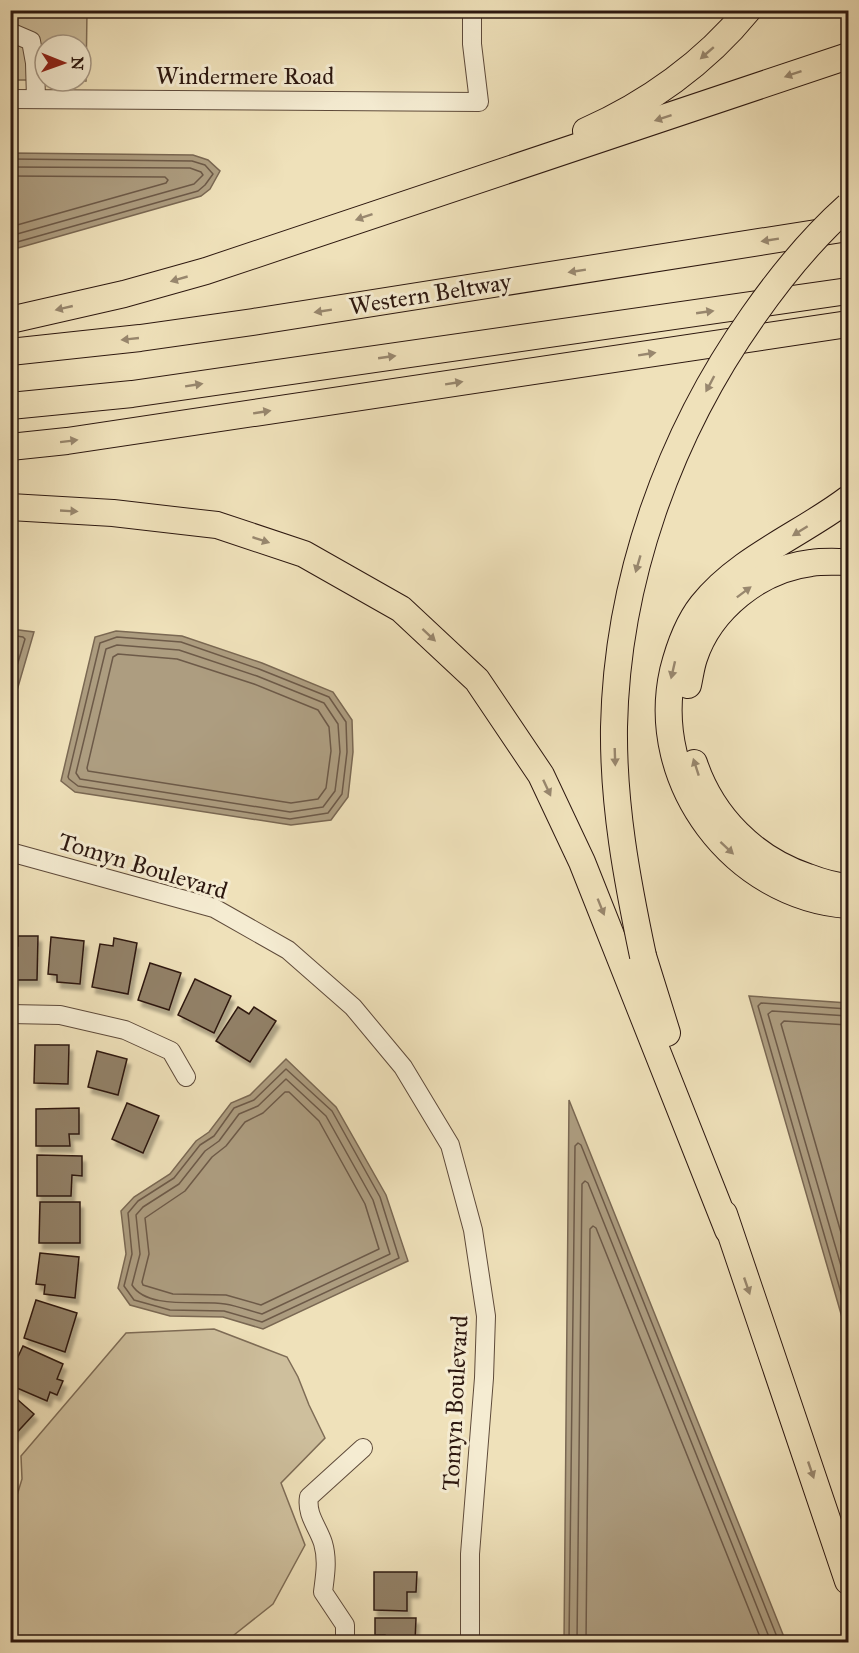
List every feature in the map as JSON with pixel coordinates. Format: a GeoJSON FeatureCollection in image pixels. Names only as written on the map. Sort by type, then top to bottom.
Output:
{"type":"FeatureCollection","features":[{"type":"Feature","properties":{"kind":"highway"},"geometry":{"type":"LineString","coordinates":[[419,198],[528,156],[602,124],[674,81],[729,34],[748,10]]}},
{"type":"Feature","properties":{"kind":"highway"},"geometry":{"type":"LineString","coordinates":[[10,320],[124,294],[206,271],[849,56]]}},
{"type":"Feature","properties":{"kind":"highway"},"geometry":{"type":"LineString","coordinates":[[631,954],[628,887],[617,809],[615,738],[620,654],[633,582],[655,503],[687,427],[726,355],[780,278],[835,218],[849,206]]}},
{"type":"Feature","properties":{"kind":"highway","name":"Western Beltway"},"geometry":{"type":"LineString","coordinates":[[10,352],[140,338],[253,322],[849,228]]}},
{"type":"Feature","properties":{"kind":"highway"},"geometry":{"type":"LineString","coordinates":[[10,406],[132,394],[849,291]]}},
{"type":"Feature","properties":{"kind":"highway"},"geometry":{"type":"LineString","coordinates":[[10,447],[67,441],[849,324]]}},
{"type":"Feature","properties":{"kind":"highway"},"geometry":{"type":"LineString","coordinates":[[849,499],[746,565],[702,605],[684,633],[676,656],[670,686],[668,717],[671,748],[682,782],[699,815],[717,839],[742,863],[780,886],[812,898],[849,905]]}},
{"type":"Feature","properties":{"kind":"highway"},"geometry":{"type":"LineString","coordinates":[[10,507],[113,513],[217,525],[304,554],[401,609],[477,680],[542,775],[582,861],[631,954],[849,1581]]}},
{"type":"Feature","properties":{"kind":"highway"},"geometry":{"type":"LineString","coordinates":[[849,562],[811,563],[784,569],[756,582],[728,603],[707,632],[694,657],[687,688],[686,718],[689,746],[700,779],[716,808],[730,827],[756,850],[786,870],[819,882],[849,887]]}},
{"type":"Feature","properties":{"kind":"street","name":"Windermere Road"},"geometry":{"type":"LineString","coordinates":[[10,99],[479,102],[472,44],[472,10]]}},
{"type":"Feature","properties":{"kind":"street"},"geometry":{"type":"LineString","coordinates":[[10,32],[31,41],[35,63],[36,99]]}},
{"type":"Feature","properties":{"kind":"street","name":"Tomyn Boulevard"},"geometry":{"type":"LineString","coordinates":[[10,852],[214,908],[288,950],[353,1007],[403,1067],[450,1145],[473,1230],[486,1316],[484,1378],[470,1554],[470,1642]]}},
{"type":"Feature","properties":{"kind":"street"},"geometry":{"type":"LineString","coordinates":[[10,1014],[60,1015],[125,1030],[171,1051],[186,1077]]}},
{"type":"Feature","properties":{"kind":"street"},"geometry":{"type":"LineString","coordinates":[[345,1642],[345,1624],[323,1592],[326,1553],[307,1506],[309,1497],[363,1448]]}},
{"type":"Feature","properties":{"kind":"shaded area"},"geometry":{"type":"Polygon","coordinates":[[[11,11],[87,11],[87,33],[33,33],[33,80],[11,80],[11,11]]]}},
{"type":"Feature","properties":{"kind":"shaded area"},"geometry":{"type":"Polygon","coordinates":[[[214,1329],[287,1357],[325,1438],[281,1483],[305,1545],[273,1604],[234,1635],[229,1642],[11,1642],[11,1515],[22,1479],[21,1456],[126,1333],[214,1329]]]}},
{"type":"Feature","properties":{"kind":"water"},"geometry":{"type":"Polygon","coordinates":[[[11,153],[193,155],[208,160],[220,171],[210,189],[201,196],[11,250],[11,153]]]}},
{"type":"Feature","properties":{"kind":"water"},"geometry":{"type":"Polygon","coordinates":[[[10,629],[34,632],[11,711],[10,629]]]}},
{"type":"Feature","properties":{"kind":"water"},"geometry":{"type":"Polygon","coordinates":[[[116,631],[182,636],[262,663],[333,692],[352,720],[353,752],[348,797],[331,820],[291,825],[75,792],[61,781],[95,637],[116,631]]]}},
{"type":"Feature","properties":{"kind":"water"},"geometry":{"type":"Polygon","coordinates":[[[749,996],[848,1003],[848,1338],[749,996]]]}},
{"type":"Feature","properties":{"kind":"water"},"geometry":{"type":"Polygon","coordinates":[[[286,1059],[336,1107],[386,1195],[408,1261],[263,1329],[223,1317],[170,1316],[130,1305],[118,1288],[126,1254],[121,1211],[134,1197],[170,1174],[196,1141],[209,1132],[231,1103],[250,1095],[286,1059]]]}},
{"type":"Feature","properties":{"kind":"water"},"geometry":{"type":"Polygon","coordinates":[[[569,1100],[786,1642],[564,1642],[569,1100]]]}},
{"type":"Feature","properties":{"kind":"building"},"geometry":{"type":"Polygon","coordinates":[[[18,936],[38,936],[37,980],[10,980],[10,946],[18,946],[18,936]]]}},
{"type":"Feature","properties":{"kind":"building"},"geometry":{"type":"Polygon","coordinates":[[[51,937],[84,941],[80,984],[57,982],[57,975],[48,974],[51,937]]]}},
{"type":"Feature","properties":{"kind":"building"},"geometry":{"type":"Polygon","coordinates":[[[114,938],[137,943],[128,994],[92,987],[100,944],[113,946],[114,938]]]}},
{"type":"Feature","properties":{"kind":"building"},"geometry":{"type":"Polygon","coordinates":[[[150,963],[181,973],[169,1010],[138,1000],[150,963]]]}},
{"type":"Feature","properties":{"kind":"building"},"geometry":{"type":"Polygon","coordinates":[[[195,979],[231,996],[214,1033],[178,1015],[195,979]]]}},
{"type":"Feature","properties":{"kind":"building"},"geometry":{"type":"Polygon","coordinates":[[[238,1007],[249,1014],[254,1007],[276,1021],[250,1062],[216,1041],[238,1007]]]}},
{"type":"Feature","properties":{"kind":"building"},"geometry":{"type":"Polygon","coordinates":[[[35,1045],[69,1045],[68,1084],[34,1083],[35,1045]]]}},
{"type":"Feature","properties":{"kind":"building"},"geometry":{"type":"Polygon","coordinates":[[[97,1051],[127,1059],[118,1095],[88,1087],[97,1051]]]}},
{"type":"Feature","properties":{"kind":"building"},"geometry":{"type":"Polygon","coordinates":[[[127,1103],[159,1116],[143,1153],[112,1139],[127,1103]]]}},
{"type":"Feature","properties":{"kind":"building"},"geometry":{"type":"Polygon","coordinates":[[[79,1108],[79,1134],[69,1134],[70,1146],[36,1146],[36,1109],[79,1108]]]}},
{"type":"Feature","properties":{"kind":"building"},"geometry":{"type":"Polygon","coordinates":[[[37,1155],[82,1156],[82,1176],[72,1175],[71,1196],[37,1196],[37,1155]]]}},
{"type":"Feature","properties":{"kind":"building"},"geometry":{"type":"Polygon","coordinates":[[[40,1202],[80,1202],[80,1243],[39,1243],[40,1202]]]}},
{"type":"Feature","properties":{"kind":"building"},"geometry":{"type":"Polygon","coordinates":[[[40,1253],[79,1257],[75,1298],[44,1294],[45,1285],[36,1284],[40,1253]]]}},
{"type":"Feature","properties":{"kind":"building"},"geometry":{"type":"Polygon","coordinates":[[[36,1300],[77,1313],[65,1352],[24,1338],[36,1300]]]}},
{"type":"Feature","properties":{"kind":"building"},"geometry":{"type":"Polygon","coordinates":[[[23,1346],[63,1364],[57,1379],[63,1381],[57,1395],[50,1392],[47,1401],[10,1385],[10,1374],[23,1346]]]}},
{"type":"Feature","properties":{"kind":"building"},"geometry":{"type":"Polygon","coordinates":[[[10,1393],[34,1414],[10,1440],[10,1393]]]}},
{"type":"Feature","properties":{"kind":"building"},"geometry":{"type":"Polygon","coordinates":[[[374,1572],[417,1572],[416,1592],[407,1592],[407,1611],[374,1610],[374,1572]]]}},
{"type":"Feature","properties":{"kind":"building"},"geometry":{"type":"Polygon","coordinates":[[[375,1618],[416,1618],[415,1642],[385,1642],[385,1635],[375,1635],[375,1618]]]}},
{"type":"Feature","properties":{"kind":"building"},"geometry":{"type":"Polygon","coordinates":[[[281,1637],[315,1638],[315,1642],[281,1642],[281,1637]]]}}]}
